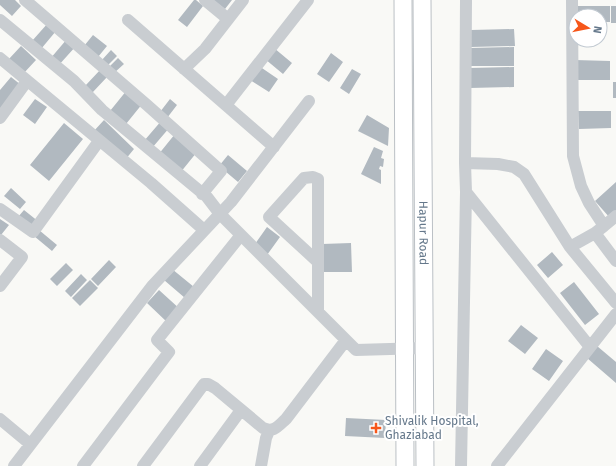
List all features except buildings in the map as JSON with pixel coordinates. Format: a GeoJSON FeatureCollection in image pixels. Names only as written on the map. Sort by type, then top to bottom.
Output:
{"type":"FeatureCollection","features":[{"type":"Feature","properties":{"kind":"main road","name":"Hapur Road"},"geometry":{"type":"LineString","coordinates":[[403,0],[405,466]]}},
{"type":"Feature","properties":{"kind":"main road","name":"Hapur Road"},"geometry":{"type":"LineString","coordinates":[[422,0],[425,466]]}},
{"type":"Feature","properties":{"kind":"street"},"geometry":{"type":"LineString","coordinates":[[25,0],[221,171],[202,194]]}},
{"type":"Feature","properties":{"kind":"street"},"geometry":{"type":"LineString","coordinates":[[205,0],[228,19]]}},
{"type":"Feature","properties":{"kind":"street"},"geometry":{"type":"LineString","coordinates":[[184,69],[205,48],[243,0]]}},
{"type":"Feature","properties":{"kind":"street"},"geometry":{"type":"LineString","coordinates":[[226,105],[308,0]]}},
{"type":"Feature","properties":{"kind":"street"},"geometry":{"type":"LineString","coordinates":[[461,466],[466,192],[466,0]]}},
{"type":"Feature","properties":{"kind":"street"},"geometry":{"type":"LineString","coordinates":[[572,0],[573,156],[581,186],[616,262]]}},
{"type":"Feature","properties":{"kind":"street"},"geometry":{"type":"LineString","coordinates":[[0,20],[74,81],[102,110],[207,197],[220,214],[356,350],[424,348]]}},
{"type":"Feature","properties":{"kind":"street"},"geometry":{"type":"LineString","coordinates":[[128,20],[274,147]]}},
{"type":"Feature","properties":{"kind":"street"},"geometry":{"type":"LineString","coordinates":[[0,58],[151,183],[204,230]]}},
{"type":"Feature","properties":{"kind":"street"},"geometry":{"type":"LineString","coordinates":[[0,118],[27,80]]}},
{"type":"Feature","properties":{"kind":"street"},"geometry":{"type":"LineString","coordinates":[[14,466],[153,285],[231,202],[309,101]]}},
{"type":"Feature","properties":{"kind":"street"},"geometry":{"type":"LineString","coordinates":[[0,209],[33,232],[99,141]]}},
{"type":"Feature","properties":{"kind":"street"},"geometry":{"type":"LineString","coordinates":[[465,163],[498,164],[514,167],[524,174],[570,247],[616,303]]}},
{"type":"Feature","properties":{"kind":"street"},"geometry":{"type":"LineString","coordinates":[[318,262],[268,217],[304,178],[313,177],[318,179],[318,262],[318,311]]}},
{"type":"Feature","properties":{"kind":"street"},"geometry":{"type":"LineString","coordinates":[[466,192],[590,347]]}},
{"type":"Feature","properties":{"kind":"street"},"geometry":{"type":"LineString","coordinates":[[570,247],[600,229],[616,216]]}},
{"type":"Feature","properties":{"kind":"street"},"geometry":{"type":"LineString","coordinates":[[83,466],[169,352],[156,340],[241,235]]}},
{"type":"Feature","properties":{"kind":"street"},"geometry":{"type":"LineString","coordinates":[[0,240],[22,257],[0,286]]}},
{"type":"Feature","properties":{"kind":"street"},"geometry":{"type":"LineString","coordinates":[[497,466],[616,314]]}},
{"type":"Feature","properties":{"kind":"street"},"geometry":{"type":"LineString","coordinates":[[261,466],[266,438],[269,431],[277,428],[286,419],[346,340]]}},
{"type":"Feature","properties":{"kind":"street"},"geometry":{"type":"LineString","coordinates":[[143,466],[204,384],[208,384],[215,388],[263,428],[269,431]]}},
{"type":"Feature","properties":{"kind":"street"},"geometry":{"type":"LineString","coordinates":[[200,466],[241,410]]}},
{"type":"Feature","properties":{"kind":"street"},"geometry":{"type":"LineString","coordinates":[[0,419],[30,444]]}},
{"type":"Feature","properties":{"kind":"place","name":"Shivalik Hospital, Ghaziabad"},"geometry":{"type":"Point","coordinates":[376,428]}}]}
